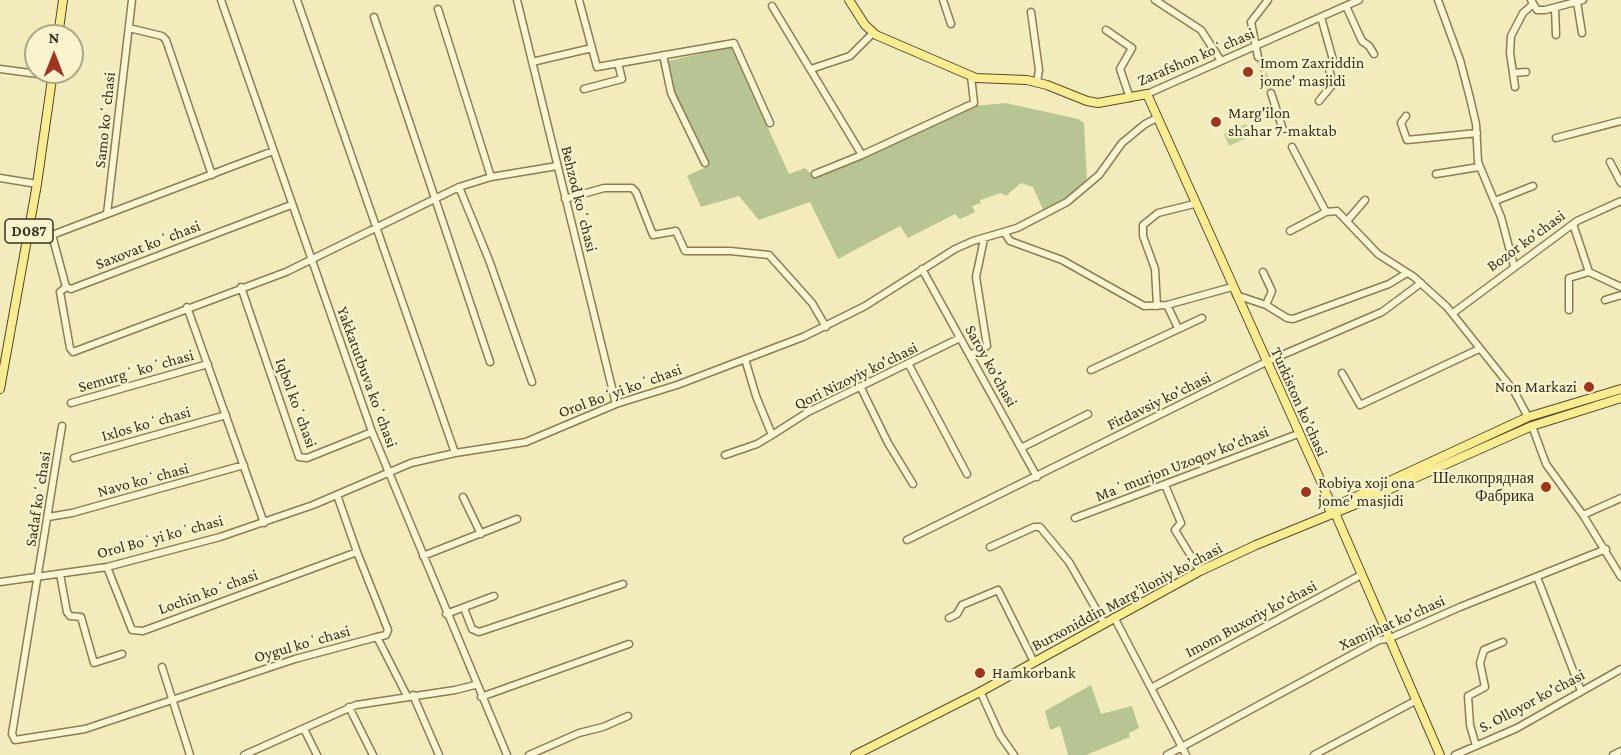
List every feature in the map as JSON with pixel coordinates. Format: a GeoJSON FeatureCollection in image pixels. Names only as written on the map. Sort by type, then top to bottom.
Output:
{"type":"FeatureCollection","features":[{"type":"Feature","properties":{"kind":"main road"},"geometry":{"type":"LineString","coordinates":[[60,24],[63,0]]}},
{"type":"Feature","properties":{"kind":"main road","name":"Zarafshon koʻchasi"},"geometry":{"type":"LineString","coordinates":[[849,0],[873,33],[971,76],[1037,82],[1098,103],[1147,94]]}},
{"type":"Feature","properties":{"kind":"main road","name":"D087"},"geometry":{"type":"LineString","coordinates":[[0,389],[4,348],[29,230],[52,84]]}},
{"type":"Feature","properties":{"kind":"main road","name":"Turkiston ko’chasi"},"geometry":{"type":"LineString","coordinates":[[1147,94],[1194,204],[1334,510],[1440,755]]}},
{"type":"Feature","properties":{"kind":"main road","name":"Burxoniddin Marg’iloniy ko’chasi"},"geometry":{"type":"LineString","coordinates":[[855,755],[980,692],[1200,571],[1319,518],[1528,417],[1621,389]]}},
{"type":"Feature","properties":{"kind":"main road","name":"Burxoniddin Marg’iloniy ko’chasi"},"geometry":{"type":"LineString","coordinates":[[1334,510],[1532,426],[1621,398]]}},
{"type":"Feature","properties":{"kind":"street","name":"Samo koʻchasi"},"geometry":{"type":"LineString","coordinates":[[108,214],[132,0]]}},
{"type":"Feature","properties":{"kind":"street","name":"Yakkatutbuva koʻchasi"},"geometry":{"type":"LineString","coordinates":[[221,0],[372,432],[475,685],[507,755]]}},
{"type":"Feature","properties":{"kind":"street"},"geometry":{"type":"LineString","coordinates":[[297,0],[455,453]]}},
{"type":"Feature","properties":{"kind":"street","name":"Behzod koʻchasi"},"geometry":{"type":"LineString","coordinates":[[517,0],[616,404]]}},
{"type":"Feature","properties":{"kind":"street"},"geometry":{"type":"LineString","coordinates":[[579,0],[597,67],[734,43],[770,123]]}},
{"type":"Feature","properties":{"kind":"street"},"geometry":{"type":"LineString","coordinates":[[943,0],[951,24]]}},
{"type":"Feature","properties":{"kind":"street"},"geometry":{"type":"LineString","coordinates":[[1155,0],[1201,30],[1221,61]]}},
{"type":"Feature","properties":{"kind":"street"},"geometry":{"type":"LineString","coordinates":[[1258,57],[1251,22],[1268,0]]}},
{"type":"Feature","properties":{"kind":"street","name":"Zarafshon koʻchasi"},"geometry":{"type":"LineString","coordinates":[[1147,94],[1359,0]]}},
{"type":"Feature","properties":{"kind":"street"},"geometry":{"type":"LineString","coordinates":[[1438,0],[1460,60],[1477,133],[1479,167],[1495,201],[1514,266]]}},
{"type":"Feature","properties":{"kind":"street"},"geometry":{"type":"LineString","coordinates":[[1515,87],[1510,53],[1511,36],[1531,3],[1538,10],[1580,1],[1582,33]]}},
{"type":"Feature","properties":{"kind":"street"},"geometry":{"type":"LineString","coordinates":[[772,6],[862,155]]}},
{"type":"Feature","properties":{"kind":"street"},"geometry":{"type":"LineString","coordinates":[[1346,6],[1361,39],[1374,54]]}},
{"type":"Feature","properties":{"kind":"street"},"geometry":{"type":"LineString","coordinates":[[1555,8],[1556,35]]}},
{"type":"Feature","properties":{"kind":"street"},"geometry":{"type":"LineString","coordinates":[[438,9],[491,177]]}},
{"type":"Feature","properties":{"kind":"street"},"geometry":{"type":"LineString","coordinates":[[1031,12],[1039,70],[1037,82]]}},
{"type":"Feature","properties":{"kind":"street"},"geometry":{"type":"LineString","coordinates":[[374,17],[433,200],[490,362]]}},
{"type":"Feature","properties":{"kind":"street"},"geometry":{"type":"LineString","coordinates":[[1319,101],[1333,84],[1329,71],[1333,60],[1321,17]]}},
{"type":"Feature","properties":{"kind":"street"},"geometry":{"type":"LineString","coordinates":[[129,28],[162,36],[166,40],[212,175]]}},
{"type":"Feature","properties":{"kind":"street"},"geometry":{"type":"LineString","coordinates":[[1106,30],[1132,48],[1120,69],[1130,98]]}},
{"type":"Feature","properties":{"kind":"street"},"geometry":{"type":"LineString","coordinates":[[811,69],[850,56],[873,33]]}},
{"type":"Feature","properties":{"kind":"street"},"geometry":{"type":"LineString","coordinates":[[532,62],[592,48]]}},
{"type":"Feature","properties":{"kind":"street"},"geometry":{"type":"LineString","coordinates":[[663,55],[671,93],[705,163]]}},
{"type":"Feature","properties":{"kind":"street"},"geometry":{"type":"LineString","coordinates":[[584,89],[622,79],[618,63]]}},
{"type":"Feature","properties":{"kind":"street"},"geometry":{"type":"LineString","coordinates":[[0,69],[24,71]]}},
{"type":"Feature","properties":{"kind":"street"},"geometry":{"type":"LineString","coordinates":[[1513,73],[1526,72]]}},
{"type":"Feature","properties":{"kind":"street"},"geometry":{"type":"LineString","coordinates":[[815,174],[862,155],[974,102],[971,76]]}},
{"type":"Feature","properties":{"kind":"street"},"geometry":{"type":"LineString","coordinates":[[1271,93],[1283,130]]}},
{"type":"Feature","properties":{"kind":"street"},"geometry":{"type":"LineString","coordinates":[[1406,116],[1401,124],[1404,138],[1409,140],[1477,133]]}},
{"type":"Feature","properties":{"kind":"street","name":"Orol Boʻyi koʻchasi"},"geometry":{"type":"LineString","coordinates":[[0,582],[107,567],[162,554],[264,523],[337,495],[388,472],[455,453],[526,442],[616,404],[745,359],[826,327],[865,306],[955,249],[1005,233],[1042,217],[1082,192],[1099,175],[1122,143],[1145,124],[1157,118]]}},
{"type":"Feature","properties":{"kind":"street"},"geometry":{"type":"LineString","coordinates":[[1556,138],[1621,121]]}},
{"type":"Feature","properties":{"kind":"street"},"geometry":{"type":"LineString","coordinates":[[1292,147],[1326,212]]}},
{"type":"Feature","properties":{"kind":"street"},"geometry":{"type":"LineString","coordinates":[[29,230],[52,235],[273,151]]}},
{"type":"Feature","properties":{"kind":"street"},"geometry":{"type":"LineString","coordinates":[[1610,162],[1621,183]]}},
{"type":"Feature","properties":{"kind":"street"},"geometry":{"type":"LineString","coordinates":[[52,235],[66,287],[60,292],[70,348],[73,352],[187,307],[286,272],[310,258],[459,187],[491,177],[557,166]]}},
{"type":"Feature","properties":{"kind":"street"},"geometry":{"type":"LineString","coordinates":[[1436,174],[1479,167]]}},
{"type":"Feature","properties":{"kind":"street"},"geometry":{"type":"LineString","coordinates":[[0,178],[37,184]]}},
{"type":"Feature","properties":{"kind":"street"},"geometry":{"type":"LineString","coordinates":[[1495,201],[1533,186]]}},
{"type":"Feature","properties":{"kind":"street"},"geometry":{"type":"LineString","coordinates":[[459,187],[489,260],[532,382]]}},
{"type":"Feature","properties":{"kind":"street"},"geometry":{"type":"LineString","coordinates":[[565,199],[604,188],[632,188],[636,192],[653,235],[676,231],[685,251],[730,251],[769,255],[812,303],[826,327]]}},
{"type":"Feature","properties":{"kind":"street"},"geometry":{"type":"LineString","coordinates":[[1347,221],[1365,200]]}},
{"type":"Feature","properties":{"kind":"street","name":"Bozor ko'chasi"},"geometry":{"type":"LineString","coordinates":[[1453,313],[1573,224],[1621,201]]}},
{"type":"Feature","properties":{"kind":"street"},"geometry":{"type":"LineString","coordinates":[[1157,306],[1155,269],[1143,236],[1143,225],[1158,213],[1194,204]]}},
{"type":"Feature","properties":{"kind":"street","name":"Saxovat koʻchasi"},"geometry":{"type":"LineString","coordinates":[[66,287],[71,289],[291,205]]}},
{"type":"Feature","properties":{"kind":"street"},"geometry":{"type":"LineString","coordinates":[[1290,231],[1326,212],[1335,210],[1378,254],[1421,283],[1453,313],[1514,392],[1528,417]]}},
{"type":"Feature","properties":{"kind":"street"},"geometry":{"type":"LineString","coordinates":[[1573,224],[1589,272],[1595,277],[1621,287]]}},
{"type":"Feature","properties":{"kind":"street"},"geometry":{"type":"LineString","coordinates":[[1005,233],[1010,241],[1074,266],[1126,298],[1144,306],[1167,305],[1234,291],[1266,304],[1287,318],[1293,318],[1389,284],[1407,273]]}},
{"type":"Feature","properties":{"kind":"street"},"geometry":{"type":"LineString","coordinates":[[970,355],[987,346],[976,277],[984,238]]}},
{"type":"Feature","properties":{"kind":"street","name":"Saroy ko'chasi"},"geometry":{"type":"LineString","coordinates":[[922,269],[1037,477]]}},
{"type":"Feature","properties":{"kind":"street"},"geometry":{"type":"LineString","coordinates":[[1263,272],[1272,291],[1266,304]]}},
{"type":"Feature","properties":{"kind":"street"},"geometry":{"type":"LineString","coordinates":[[1569,310],[1569,278],[1589,272]]}},
{"type":"Feature","properties":{"kind":"street","name":"Firdavsiy ko'chasi"},"geometry":{"type":"LineString","coordinates":[[907,540],[1266,362],[1382,312],[1421,283]]}},
{"type":"Feature","properties":{"kind":"street","name":"Iqbol koʻchasi"},"geometry":{"type":"LineString","coordinates":[[241,287],[299,457],[307,458],[372,432]]}},
{"type":"Feature","properties":{"kind":"street"},"geometry":{"type":"LineString","coordinates":[[1605,300],[1621,295]]}},
{"type":"Feature","properties":{"kind":"street"},"geometry":{"type":"LineString","coordinates":[[1167,305],[1178,328]]}},
{"type":"Feature","properties":{"kind":"street"},"geometry":{"type":"LineString","coordinates":[[187,307],[264,523]]}},
{"type":"Feature","properties":{"kind":"street"},"geometry":{"type":"LineString","coordinates":[[1091,370],[1203,318]]}},
{"type":"Feature","properties":{"kind":"street","name":"Qori Nizoyiy ko'chasi"},"geometry":{"type":"LineString","coordinates":[[724,454],[758,444],[808,412],[909,365],[960,338]]}},
{"type":"Feature","properties":{"kind":"street"},"geometry":{"type":"LineString","coordinates":[[1342,373],[1360,405],[1479,349]]}},
{"type":"Feature","properties":{"kind":"street"},"geometry":{"type":"LineString","coordinates":[[745,359],[756,396],[772,435]]}},
{"type":"Feature","properties":{"kind":"street","name":"Semurgʻ koʻchasi"},"geometry":{"type":"LineString","coordinates":[[71,403],[207,364]]}},
{"type":"Feature","properties":{"kind":"street"},"geometry":{"type":"LineString","coordinates":[[909,365],[967,474]]}},
{"type":"Feature","properties":{"kind":"street"},"geometry":{"type":"LineString","coordinates":[[861,388],[888,443],[913,484]]}},
{"type":"Feature","properties":{"kind":"street"},"geometry":{"type":"LineString","coordinates":[[1021,448],[1088,414]]}},
{"type":"Feature","properties":{"kind":"street","name":"Ixlos koʻchasi"},"geometry":{"type":"LineString","coordinates":[[74,458],[226,415]]}},
{"type":"Feature","properties":{"kind":"street","name":"Sadaf koʻchasi"},"geometry":{"type":"LineString","coordinates":[[39,577],[62,426]]}},
{"type":"Feature","properties":{"kind":"street"},"geometry":{"type":"LineString","coordinates":[[1532,426],[1546,464],[1583,514],[1621,577]]}},
{"type":"Feature","properties":{"kind":"street","name":"Maʼmurjon Uzoqov ko'chasi"},"geometry":{"type":"LineString","coordinates":[[1076,518],[1298,434]]}},
{"type":"Feature","properties":{"kind":"street","name":"Navo koʻchasi"},"geometry":{"type":"LineString","coordinates":[[48,517],[72,513],[244,465]]}},
{"type":"Feature","properties":{"kind":"street"},"geometry":{"type":"LineString","coordinates":[[1165,485],[1181,523],[1175,530],[1200,571]]}},
{"type":"Feature","properties":{"kind":"street"},"geometry":{"type":"LineString","coordinates":[[337,495],[357,552],[388,627],[388,634],[377,637],[440,755]]}},
{"type":"Feature","properties":{"kind":"street"},"geometry":{"type":"LineString","coordinates":[[463,497],[481,534]]}},
{"type":"Feature","properties":{"kind":"street"},"geometry":{"type":"LineString","coordinates":[[1583,514],[1621,498]]}},
{"type":"Feature","properties":{"kind":"street"},"geometry":{"type":"LineString","coordinates":[[423,556],[517,519]]}},
{"type":"Feature","properties":{"kind":"street"},"geometry":{"type":"LineString","coordinates":[[990,547],[1034,527],[1040,527],[1069,562],[1104,623]]}},
{"type":"Feature","properties":{"kind":"street","name":"Xamjihat ko'chasi"},"geometry":{"type":"LineString","coordinates":[[1167,755],[1379,640],[1388,639],[1606,549]]}},
{"type":"Feature","properties":{"kind":"street","name":"Lochin koʻchasi"},"geometry":{"type":"LineString","coordinates":[[107,567],[130,627],[137,632],[357,552]]}},
{"type":"Feature","properties":{"kind":"street"},"geometry":{"type":"LineString","coordinates":[[60,574],[68,612],[70,616],[81,617],[94,663],[122,654]]}},
{"type":"Feature","properties":{"kind":"street","name":"Imom Buxoriy ko'chasi"},"geometry":{"type":"LineString","coordinates":[[1153,687],[1361,575]]}},
{"type":"Feature","properties":{"kind":"street","name":"Oygul koʻchasi"},"geometry":{"type":"LineString","coordinates":[[39,577],[12,734],[15,740],[73,732],[295,659],[377,637]]}},
{"type":"Feature","properties":{"kind":"street"},"geometry":{"type":"LineString","coordinates":[[1537,577],[1581,691]]}},
{"type":"Feature","properties":{"kind":"street"},"geometry":{"type":"LineString","coordinates":[[464,608],[472,629],[478,632],[623,584]]}},
{"type":"Feature","properties":{"kind":"street"},"geometry":{"type":"LineString","coordinates":[[949,618],[958,613],[962,604],[998,590],[1034,662]]}},
{"type":"Feature","properties":{"kind":"street"},"geometry":{"type":"LineString","coordinates":[[447,614],[494,596]]}},
{"type":"Feature","properties":{"kind":"street"},"geometry":{"type":"LineString","coordinates":[[1114,617],[1153,687],[1186,755]]}},
{"type":"Feature","properties":{"kind":"street"},"geometry":{"type":"LineString","coordinates":[[1476,746],[1470,725],[1468,696],[1485,687],[1480,663],[1484,650],[1503,642]]}},
{"type":"Feature","properties":{"kind":"street"},"geometry":{"type":"LineString","coordinates":[[481,697],[629,644]]}},
{"type":"Feature","properties":{"kind":"street"},"geometry":{"type":"LineString","coordinates":[[162,667],[190,755]]}},
{"type":"Feature","properties":{"kind":"street","name":"S. Olloyor ko'chasi"},"geometry":{"type":"LineString","coordinates":[[1455,755],[1517,728],[1621,669]]}},
{"type":"Feature","properties":{"kind":"street"},"geometry":{"type":"LineString","coordinates":[[244,755],[350,707],[475,685]]}},
{"type":"Feature","properties":{"kind":"street"},"geometry":{"type":"LineString","coordinates":[[980,692],[1000,735],[1014,755]]}},
{"type":"Feature","properties":{"kind":"street"},"geometry":{"type":"LineString","coordinates":[[1314,755],[1415,701]]}},
{"type":"Feature","properties":{"kind":"street"},"geometry":{"type":"LineString","coordinates":[[350,707],[373,755]]}},
{"type":"Feature","properties":{"kind":"street"},"geometry":{"type":"LineString","coordinates":[[529,755],[579,733],[628,716]]}},
{"type":"Feature","properties":{"kind":"street"},"geometry":{"type":"LineString","coordinates":[[304,729],[317,755]]}},
{"type":"Feature","properties":{"kind":"street"},"geometry":{"type":"LineString","coordinates":[[263,747],[266,755]]}},
{"type":"Feature","properties":{"kind":"street"},"geometry":{"type":"LineString","coordinates":[[1613,755],[1621,751]]}},
{"type":"Feature","properties":{"kind":"green space"},"geometry":{"type":"Polygon","coordinates":[[[731,47],[789,174],[805,168],[810,173],[973,106],[1006,103],[1078,119],[1084,123],[1087,183],[1044,212],[1033,187],[1021,183],[1006,196],[1001,193],[980,200],[981,203],[972,206],[975,212],[960,219],[955,214],[908,238],[900,226],[838,259],[810,202],[759,220],[739,196],[701,207],[687,176],[710,165],[676,98],[668,61],[731,47]]]}},
{"type":"Feature","properties":{"kind":"green space"},"geometry":{"type":"Polygon","coordinates":[[[1246,124],[1251,136],[1229,146],[1224,134],[1246,124]]]}},
{"type":"Feature","properties":{"kind":"green space"},"geometry":{"type":"Polygon","coordinates":[[[1091,685],[1101,714],[1132,706],[1139,728],[1129,733],[1130,737],[1086,755],[1068,755],[1060,726],[1050,730],[1045,711],[1091,685]]]}},
{"type":"Feature","properties":{"kind":"tunnel"},"geometry":{"type":"LineString","coordinates":[[1258,57],[1271,93]]}},
{"type":"Feature","properties":{"kind":"place","name":"Imom Zaxriddin jome' masjidi"},"geometry":{"type":"Point","coordinates":[1248,72]}},
{"type":"Feature","properties":{"kind":"place","name":"Marg'ilon shahar 7-maktab"},"geometry":{"type":"Point","coordinates":[1216,122]}},
{"type":"Feature","properties":{"kind":"place","name":"Non Markazi"},"geometry":{"type":"Point","coordinates":[1589,387]}},
{"type":"Feature","properties":{"kind":"place","name":"Шелкопрядная Фабрика"},"geometry":{"type":"Point","coordinates":[1546,487]}},
{"type":"Feature","properties":{"kind":"place","name":"Robiya xoji ona jome' masjidi"},"geometry":{"type":"Point","coordinates":[1306,492]}},
{"type":"Feature","properties":{"kind":"place","name":"Hamkorbank"},"geometry":{"type":"Point","coordinates":[980,673]}}]}
